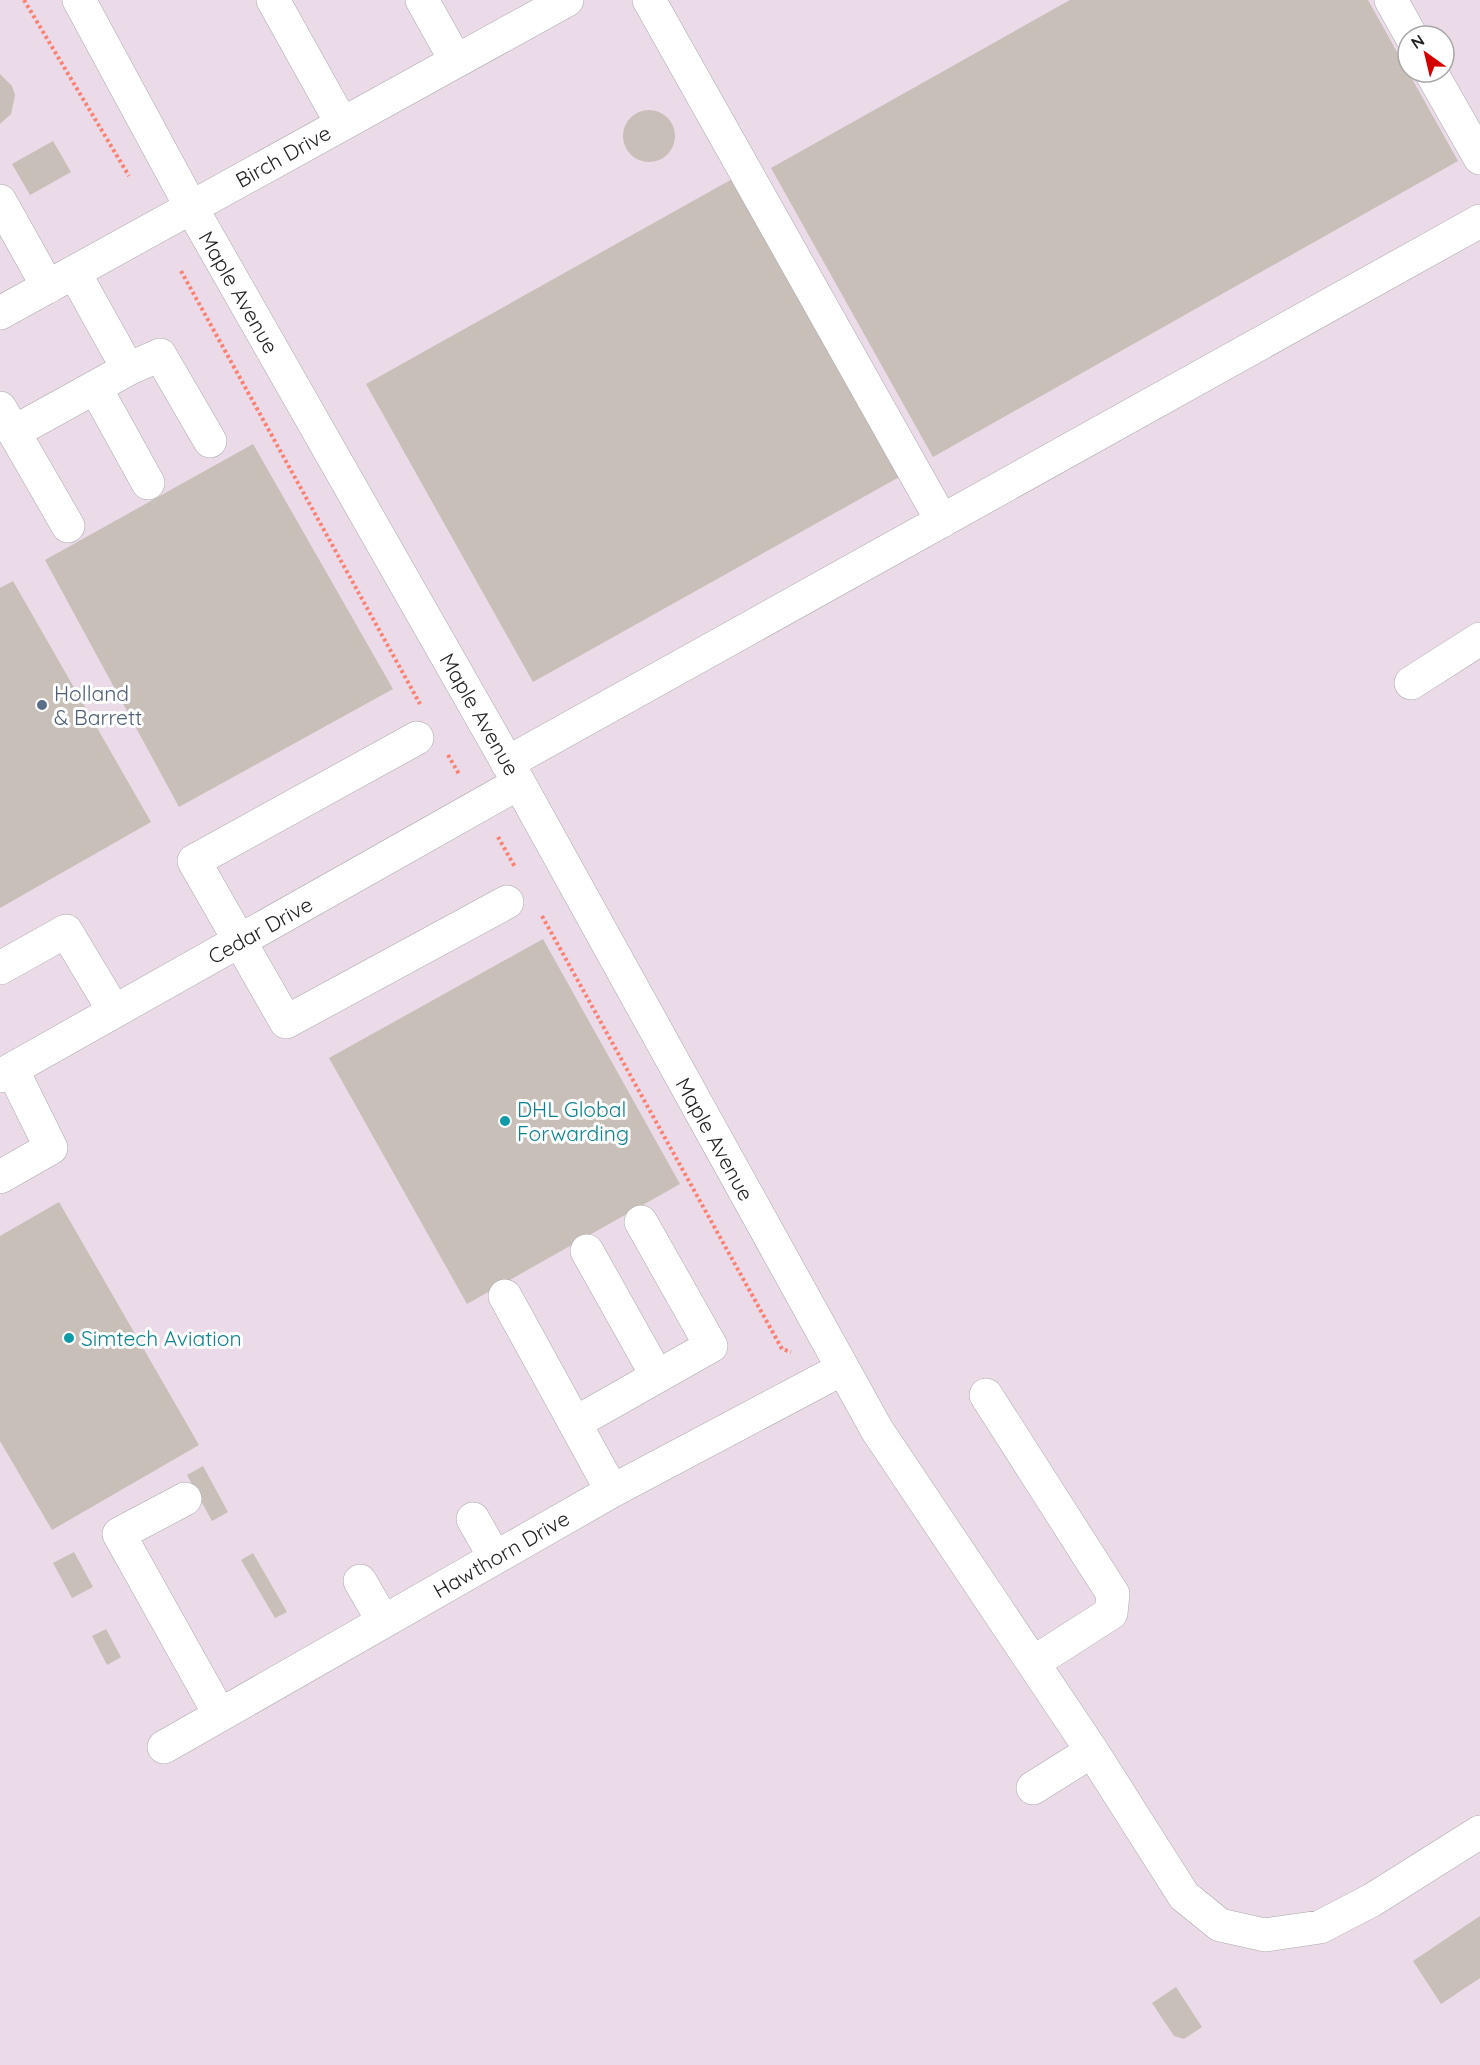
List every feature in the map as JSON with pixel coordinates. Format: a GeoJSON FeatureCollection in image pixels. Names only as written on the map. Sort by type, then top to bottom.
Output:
{"type":"FeatureCollection","features":[{"type":"Feature","properties":{"kind":"street","name":"Maple Avenue"},"geometry":{"type":"LineString","coordinates":[[80,0],[191,207],[513,773],[842,1369],[878,1430],[1092,1751],[1184,1896],[1220,1925],[1265,1935],[1320,1927],[1372,1900],[1480,1832]]}},
{"type":"Feature","properties":{"kind":"street"},"geometry":{"type":"LineString","coordinates":[[273,0],[342,124]]}},
{"type":"Feature","properties":{"kind":"street"},"geometry":{"type":"LineString","coordinates":[[422,0],[456,61]]}},
{"type":"Feature","properties":{"kind":"street","name":"Birch Drive"},"geometry":{"type":"LineString","coordinates":[[0,313],[567,0]]}},
{"type":"Feature","properties":{"kind":"street"},"geometry":{"type":"LineString","coordinates":[[649,0],[942,521]]}},
{"type":"Feature","properties":{"kind":"street"},"geometry":{"type":"LineString","coordinates":[[1391,0],[1404,24]]}},
{"type":"Feature","properties":{"kind":"street"},"geometry":{"type":"LineString","coordinates":[[1438,84],[1480,158]]}},
{"type":"Feature","properties":{"kind":"street"},"geometry":{"type":"LineString","coordinates":[[0,201],[128,369]]}},
{"type":"Feature","properties":{"kind":"street","name":"Cedar Drive"},"geometry":{"type":"LineString","coordinates":[[6,1072],[239,942],[513,773],[942,521],[1480,221]]}},
{"type":"Feature","properties":{"kind":"street"},"geometry":{"type":"LineString","coordinates":[[68,526],[7,420],[95,387],[160,355],[210,441]]}},
{"type":"Feature","properties":{"kind":"street"},"geometry":{"type":"LineString","coordinates":[[95,387],[148,483]]}},
{"type":"Feature","properties":{"kind":"street"},"geometry":{"type":"LineString","coordinates":[[1411,682],[1480,639]]}},
{"type":"Feature","properties":{"kind":"street"},"geometry":{"type":"LineString","coordinates":[[417,738],[194,861],[286,1022],[507,902]]}},
{"type":"Feature","properties":{"kind":"street"},"geometry":{"type":"LineString","coordinates":[[0,968],[66,931],[114,1011]]}},
{"type":"Feature","properties":{"kind":"street"},"geometry":{"type":"LineString","coordinates":[[0,1177],[51,1148],[6,1072]]}},
{"type":"Feature","properties":{"kind":"street"},"geometry":{"type":"LineString","coordinates":[[574,1423],[711,1346],[641,1222]]}},
{"type":"Feature","properties":{"kind":"street"},"geometry":{"type":"LineString","coordinates":[[587,1251],[657,1376]]}},
{"type":"Feature","properties":{"kind":"street"},"geometry":{"type":"LineString","coordinates":[[505,1296],[612,1491]]}},
{"type":"Feature","properties":{"kind":"street","name":"Hawthorn Drive"},"geometry":{"type":"LineString","coordinates":[[164,1747],[612,1491],[842,1369]]}},
{"type":"Feature","properties":{"kind":"street"},"geometry":{"type":"LineString","coordinates":[[987,1395],[1113,1594],[1111,1613],[1034,1663]]}},
{"type":"Feature","properties":{"kind":"street"},"geometry":{"type":"LineString","coordinates":[[185,1498],[119,1534],[220,1715]]}},
{"type":"Feature","properties":{"kind":"street"},"geometry":{"type":"LineString","coordinates":[[473,1519],[495,1558]]}},
{"type":"Feature","properties":{"kind":"street"},"geometry":{"type":"LineString","coordinates":[[360,1581],[383,1621]]}},
{"type":"Feature","properties":{"kind":"street"},"geometry":{"type":"LineString","coordinates":[[1033,1788],[1092,1751]]}},
{"type":"Feature","properties":{"kind":"path"},"geometry":{"type":"LineString","coordinates":[[24,0],[129,176]]}},
{"type":"Feature","properties":{"kind":"shaded area"},"geometry":{"type":"Polygon","coordinates":[[[0,0],[1480,0],[1480,2065],[0,2065],[0,0]]]}},
{"type":"Feature","properties":{"kind":"building"},"geometry":{"type":"Polygon","coordinates":[[[1070,0],[1368,0],[1396,50],[1396,84],[1415,84],[1458,161],[933,457],[771,168],[1070,0]]]}},
{"type":"Feature","properties":{"kind":"building"},"geometry":{"type":"Polygon","coordinates":[[[0,74],[12,86],[15,95],[11,114],[0,124],[0,74]]]}},
{"type":"Feature","properties":{"kind":"building"},"geometry":{"type":"Polygon","coordinates":[[[644,110],[654,110],[664,114],[671,121],[675,136],[671,151],[664,158],[654,162],[644,162],[634,158],[627,151],[623,141],[623,131],[627,121],[634,114],[644,110]]]}},
{"type":"Feature","properties":{"kind":"building"},"geometry":{"type":"Polygon","coordinates":[[[53,141],[71,172],[30,195],[12,164],[53,141]]]}},
{"type":"Feature","properties":{"kind":"building"},"geometry":{"type":"Polygon","coordinates":[[[734,178],[901,476],[533,682],[366,384],[734,178]]]}},
{"type":"Feature","properties":{"kind":"building"},"geometry":{"type":"Polygon","coordinates":[[[253,444],[393,689],[179,807],[45,560],[253,444]]]}},
{"type":"Feature","properties":{"kind":"building","name":"Holland & Barrett"},"geometry":{"type":"Polygon","coordinates":[[[13,581],[151,822],[0,908],[0,588],[13,581]]]}},
{"type":"Feature","properties":{"kind":"building","name":"DHL Global Forwarding"},"geometry":{"type":"Polygon","coordinates":[[[543,939],[680,1184],[467,1304],[329,1058],[543,939]]]}},
{"type":"Feature","properties":{"kind":"building","name":"Simtech Aviation"},"geometry":{"type":"Polygon","coordinates":[[[59,1202],[199,1445],[52,1530],[0,1441],[0,1236],[59,1202]]]}},
{"type":"Feature","properties":{"kind":"building"},"geometry":{"type":"Polygon","coordinates":[[[203,1466],[228,1512],[212,1521],[187,1475],[203,1466]]]}},
{"type":"Feature","properties":{"kind":"building"},"geometry":{"type":"Polygon","coordinates":[[[74,1552],[93,1587],[72,1598],[53,1563],[74,1552]]]}},
{"type":"Feature","properties":{"kind":"building"},"geometry":{"type":"Polygon","coordinates":[[[253,1553],[287,1612],[275,1618],[241,1560],[253,1553]]]}},
{"type":"Feature","properties":{"kind":"building"},"geometry":{"type":"Polygon","coordinates":[[[106,1629],[121,1657],[107,1665],[92,1636],[106,1629]]]}},
{"type":"Feature","properties":{"kind":"building"},"geometry":{"type":"Polygon","coordinates":[[[1480,1916],[1480,1978],[1441,2004],[1413,1961],[1480,1916]]]}},
{"type":"Feature","properties":{"kind":"building"},"geometry":{"type":"Polygon","coordinates":[[[1176,1987],[1202,2027],[1184,2039],[1174,2036],[1152,2003],[1176,1987]]]}},
{"type":"Feature","properties":{"kind":"place","name":"Holland & Barrett"},"geometry":{"type":"Point","coordinates":[42,705]}},
{"type":"Feature","properties":{"kind":"place","name":"DHL Global Forwarding"},"geometry":{"type":"Point","coordinates":[505,1121]}},
{"type":"Feature","properties":{"kind":"place","name":"Simtech Aviation"},"geometry":{"type":"Point","coordinates":[69,1338]}}]}
